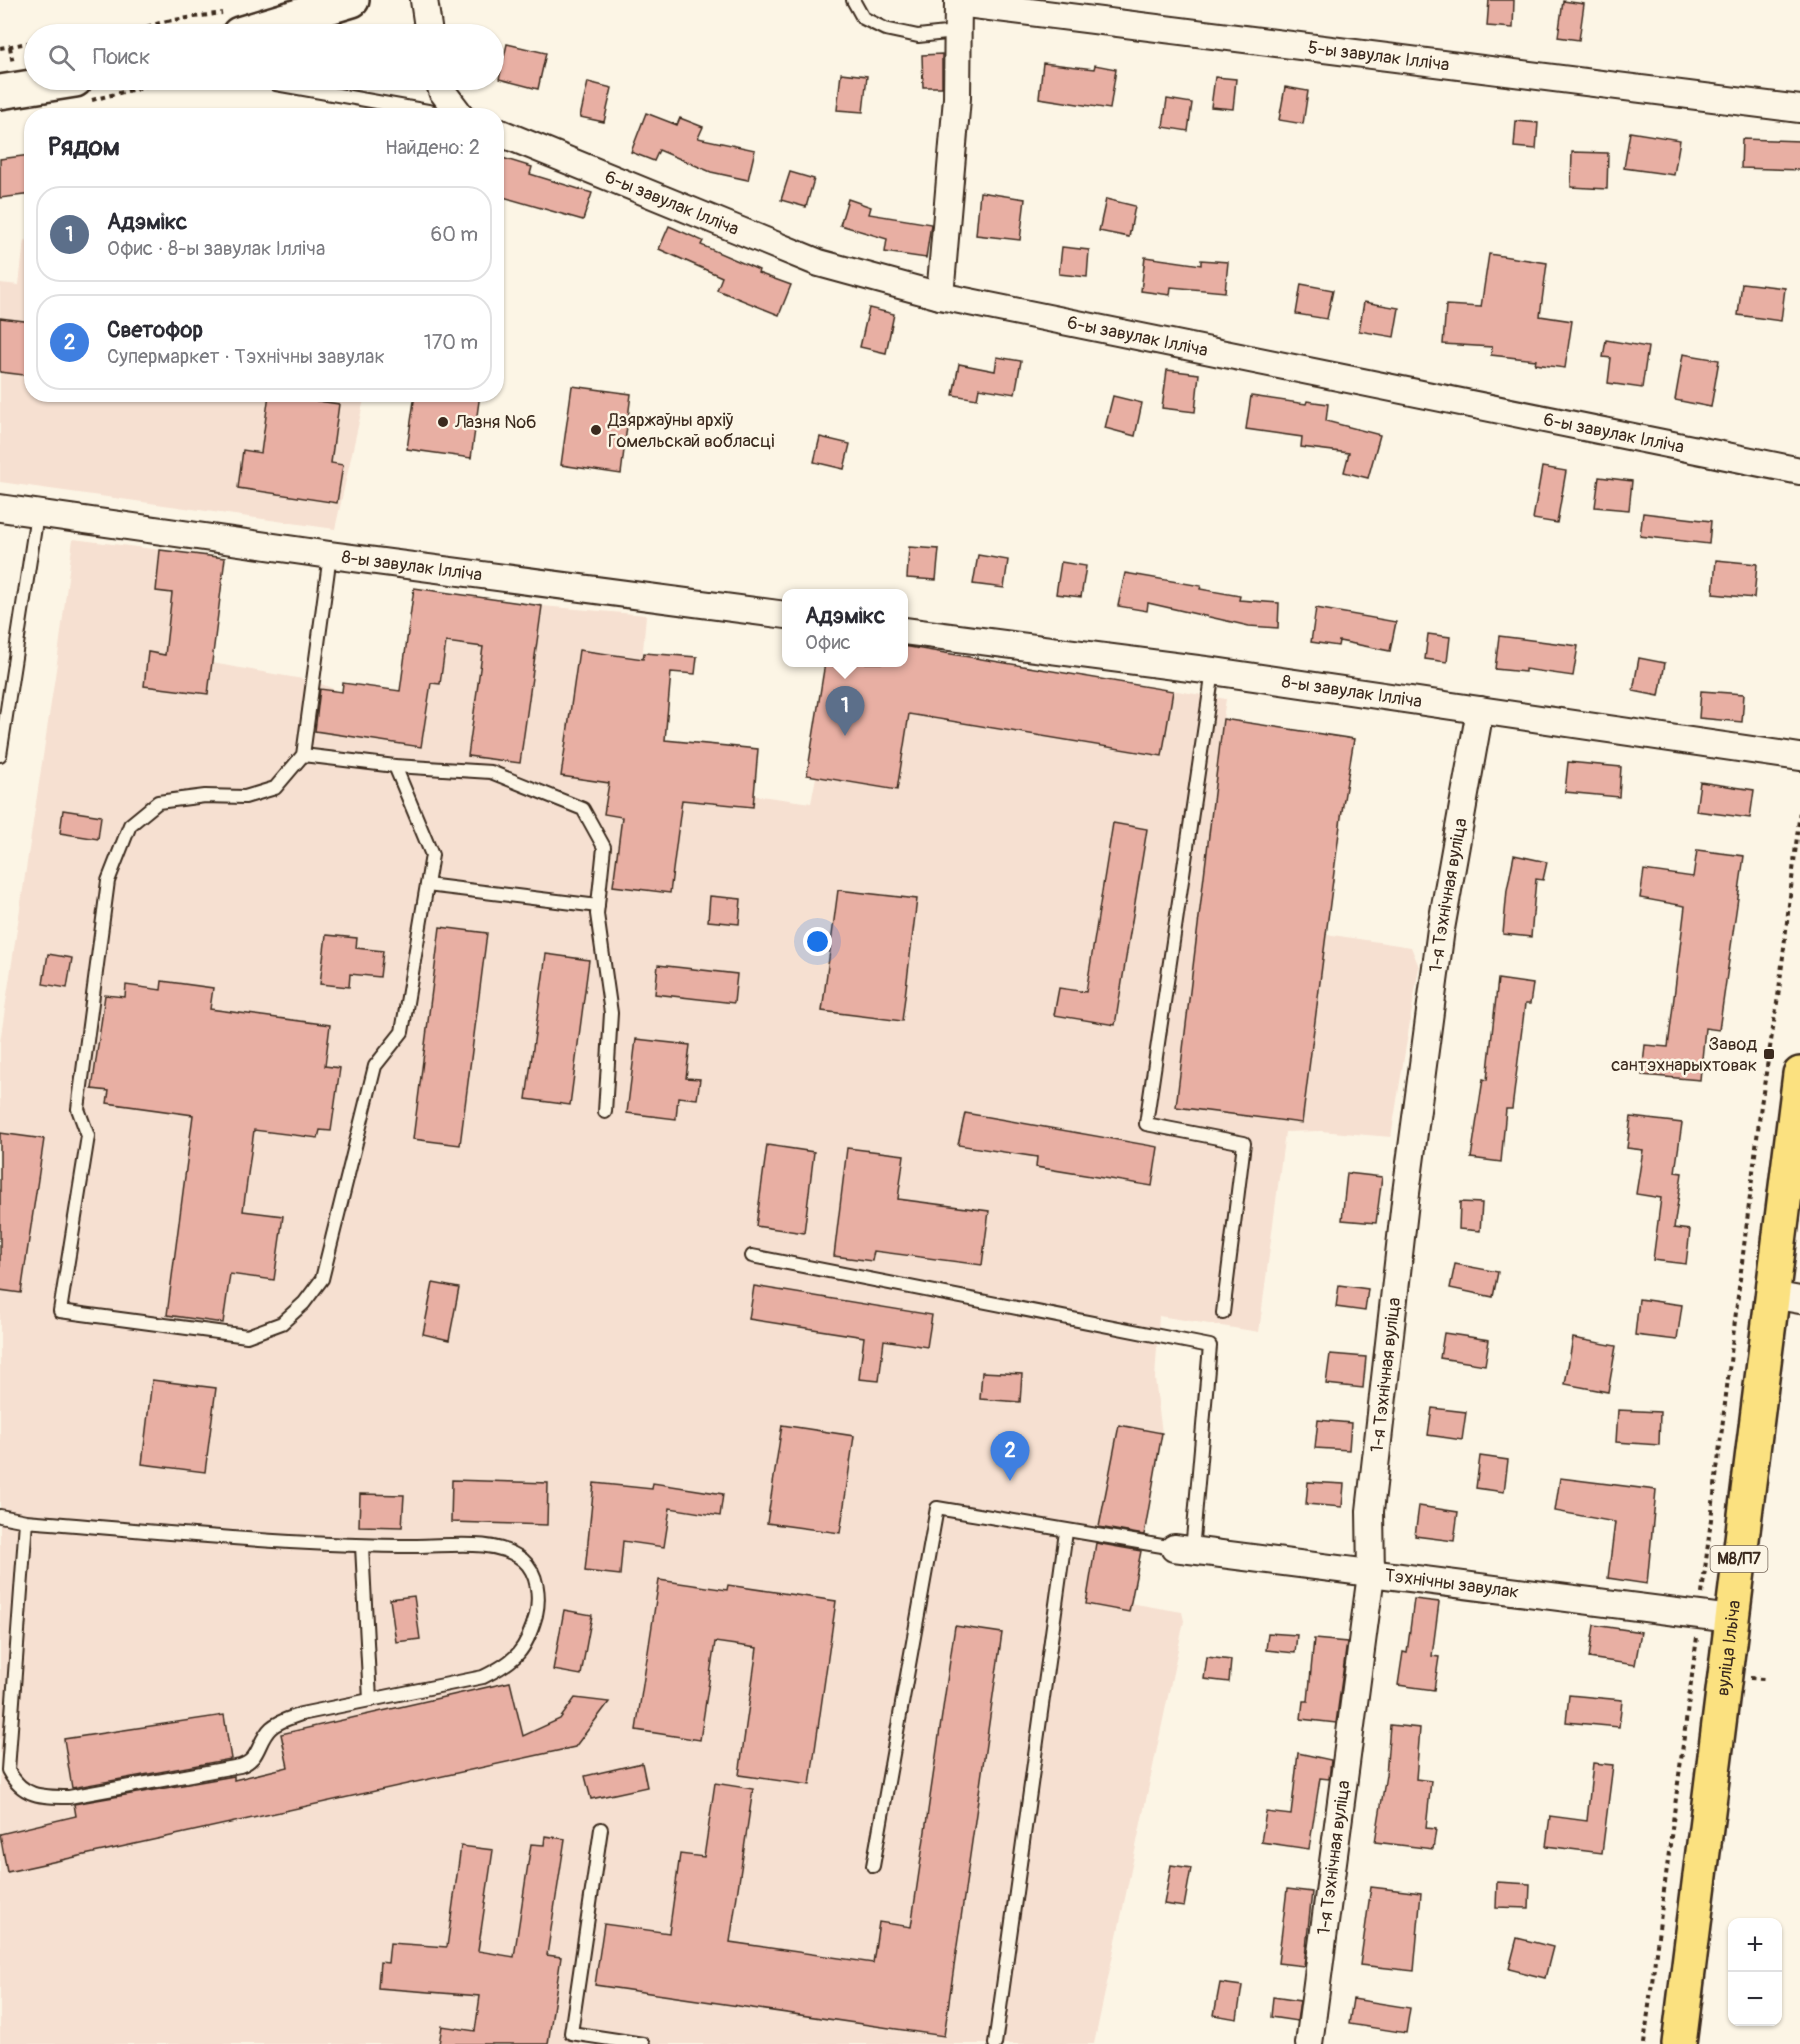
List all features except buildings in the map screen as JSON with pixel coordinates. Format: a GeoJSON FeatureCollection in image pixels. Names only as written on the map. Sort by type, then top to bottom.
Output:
{"type":"FeatureCollection","features":[{"type":"Feature","properties":{"kind":"main road","name":"вуліца Ільіча"},"geometry":{"type":"LineString","coordinates":[[1679,2044],[1731,1619],[1786,1298],[1800,1074]]}},
{"type":"Feature","properties":{"kind":"street"},"geometry":{"type":"LineString","coordinates":[[272,24],[352,0]]}},
{"type":"Feature","properties":{"kind":"street"},"geometry":{"type":"LineString","coordinates":[[424,0],[428,24]]}},
{"type":"Feature","properties":{"kind":"street"},"geometry":{"type":"LineString","coordinates":[[940,296],[957,98],[957,1]]}},
{"type":"Feature","properties":{"kind":"street","name":"5-ы завулак Ілліча"},"geometry":{"type":"LineString","coordinates":[[957,1],[1800,109]]}},
{"type":"Feature","properties":{"kind":"street"},"geometry":{"type":"LineString","coordinates":[[0,92],[24,88]]}},
{"type":"Feature","properties":{"kind":"street"},"geometry":{"type":"LineString","coordinates":[[442,90],[455,108]]}},
{"type":"Feature","properties":{"kind":"street","name":"6-ы завулак Ілліча"},"geometry":{"type":"LineString","coordinates":[[504,134],[819,263],[940,296],[1800,471]]}},
{"type":"Feature","properties":{"kind":"street","name":"8-ы завулак Ілліча"},"geometry":{"type":"LineString","coordinates":[[0,508],[330,555],[782,614]]}},
{"type":"Feature","properties":{"kind":"street","name":"8-ы завулак Ілліча"},"geometry":{"type":"LineString","coordinates":[[908,632],[1213,671],[1800,757]]}},
{"type":"Feature","properties":{"kind":"street","name":"1-я Тэхнічная вуліца"},"geometry":{"type":"LineString","coordinates":[[1309,2044],[1371,1574],[1370,1511],[1406,1193],[1440,929],[1480,710]]}},
{"type":"Feature","properties":{"kind":"street","name":"Тэхнічны завулак"},"geometry":{"type":"LineString","coordinates":[[1183,1549],[1731,1619]]}},
{"type":"Feature","properties":{"kind":"lane"},"geometry":{"type":"LineString","coordinates":[[853,0],[863,18],[885,28],[918,36],[956,32]]}},
{"type":"Feature","properties":{"kind":"lane"},"geometry":{"type":"LineString","coordinates":[[310,90],[411,108]]}},
{"type":"Feature","properties":{"kind":"lane"},"geometry":{"type":"LineString","coordinates":[[0,755],[37,514]]}},
{"type":"Feature","properties":{"kind":"lane"},"geometry":{"type":"LineString","coordinates":[[330,555],[303,754],[275,788],[245,797],[205,796],[158,802],[130,825],[108,881],[78,1109],[88,1136],[60,1311],[247,1336],[282,1323],[304,1303],[322,1279],[375,1066],[402,1032],[432,855],[395,766]]}},
{"type":"Feature","properties":{"kind":"lane"},"geometry":{"type":"LineString","coordinates":[[1213,671],[1146,1124],[1244,1143],[1223,1313]]}},
{"type":"Feature","properties":{"kind":"lane"},"geometry":{"type":"LineString","coordinates":[[303,754],[395,766],[491,772],[583,809],[604,847],[598,906],[611,1012],[606,1112]]}},
{"type":"Feature","properties":{"kind":"lane"},"geometry":{"type":"LineString","coordinates":[[427,885],[598,906]]}},
{"type":"Feature","properties":{"kind":"lane"},"geometry":{"type":"LineString","coordinates":[[752,1256],[1210,1346],[1183,1549],[1066,1532],[937,1509],[873,1866]]}},
{"type":"Feature","properties":{"kind":"lane"},"geometry":{"type":"LineString","coordinates":[[0,1516],[26,1521],[362,1546],[486,1546],[508,1552],[523,1560],[532,1571],[537,1584],[536,1612],[525,1648],[505,1666],[483,1677],[301,1714],[279,1722],[270,1729],[254,1758],[240,1766],[69,1797],[45,1797],[27,1791],[15,1783],[4,1769],[26,1521]]}},
{"type":"Feature","properties":{"kind":"lane"},"geometry":{"type":"LineString","coordinates":[[995,2044],[1066,1532]]}},
{"type":"Feature","properties":{"kind":"lane"},"geometry":{"type":"LineString","coordinates":[[362,1546],[370,1700]]}},
{"type":"Feature","properties":{"kind":"lane"},"geometry":{"type":"LineString","coordinates":[[601,1829],[570,2039],[643,2044]]}},
{"type":"Feature","properties":{"kind":"path"},"geometry":{"type":"LineString","coordinates":[[0,48],[24,44]]}},
{"type":"Feature","properties":{"kind":"path"},"geometry":{"type":"LineString","coordinates":[[1644,2044],[1800,811]]}},
{"type":"Feature","properties":{"kind":"shaded area"},"geometry":{"type":"Polygon","coordinates":[[[24,240],[24,402],[363,402],[335,529],[0,482],[0,283],[19,285],[24,240]]]}},
{"type":"Feature","properties":{"kind":"shaded area"},"geometry":{"type":"Polygon","coordinates":[[[73,539],[225,558],[212,663],[314,681],[341,692],[343,683],[399,691],[414,588],[542,606],[646,615],[631,795],[753,807],[754,795],[811,803],[816,777],[807,775],[824,667],[908,667],[908,647],[1226,699],[1223,719],[1354,739],[1326,934],[1411,947],[1419,967],[1391,1137],[1320,1131],[1285,1132],[1259,1332],[1159,1316],[1155,1379],[1162,1433],[1130,1603],[1182,1612],[1184,1621],[1094,2044],[0,2044],[0,1042],[57,663],[73,539]]]}},
{"type":"Feature","properties":{"kind":"place","name":"Лазня №6"},"geometry":{"type":"Point","coordinates":[443,422]}},
{"type":"Feature","properties":{"kind":"place","name":"Дзяржаўны архіў Гомельскай вобласці"},"geometry":{"type":"Point","coordinates":[596,430]}},
{"type":"Feature","properties":{"kind":"place","name":"Адэмікс"},"geometry":{"type":"Point","coordinates":[845,736]}},
{"type":"Feature","properties":{"kind":"place","name":"Завод сантэхнарыхтовак"},"geometry":{"type":"Point","coordinates":[1769,1054]}},
{"type":"Feature","properties":{"kind":"place","name":"Светофор"},"geometry":{"type":"Point","coordinates":[1010,1481]}}]}
